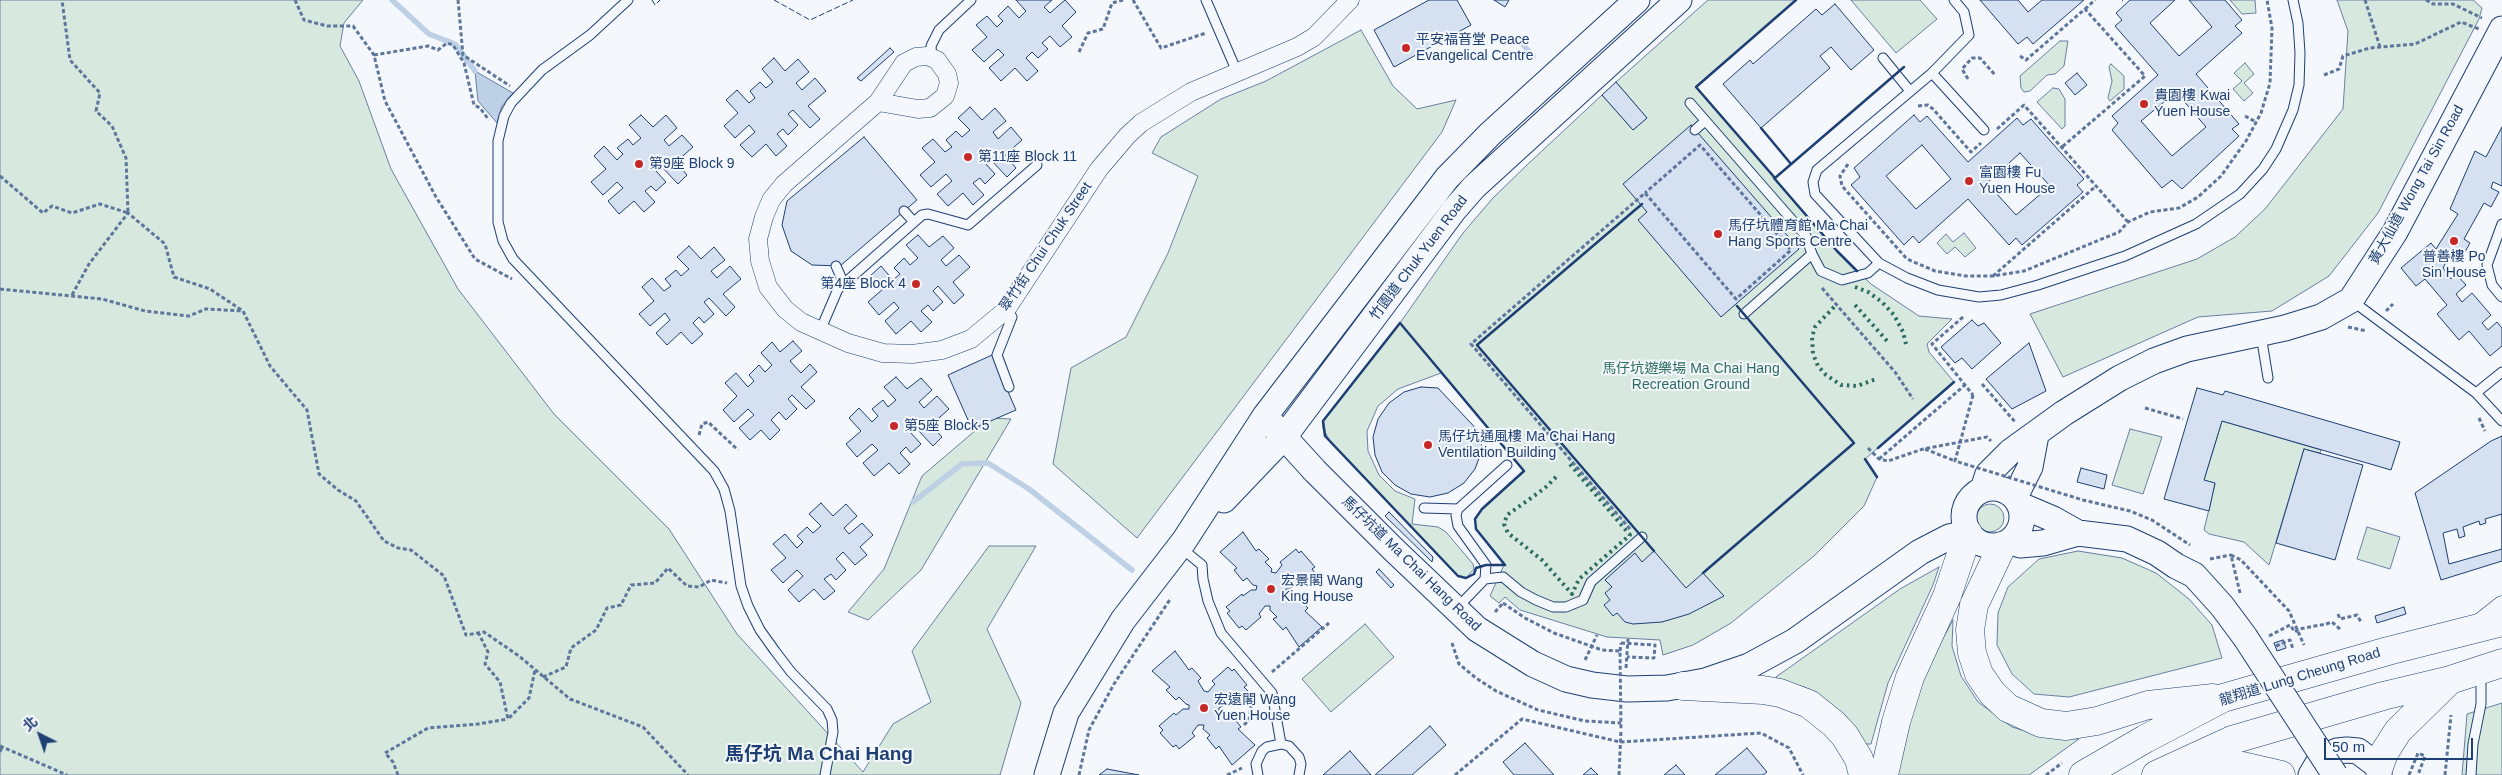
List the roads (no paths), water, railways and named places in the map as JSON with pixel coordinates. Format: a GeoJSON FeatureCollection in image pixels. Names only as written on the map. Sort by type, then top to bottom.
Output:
{"type":"FeatureCollection","features":[{"type":"Feature","properties":{"kind":"highway"},"geometry":{"type":"LineString","coordinates":[[1884,775],[1896,722],[1910,677],[1947,596],[1968,533]]}},
{"type":"Feature","properties":{"kind":"highway"},"geometry":{"type":"LineString","coordinates":[[2007,544],[1974,604],[1970,630],[1972,653],[1979,674],[1992,693],[2008,708],[2036,721],[2066,726],[2098,721],[2148,704],[2223,698]]}},
{"type":"Feature","properties":{"kind":"highway","name":"龍翔道 Lung Cheung Road"},"geometry":{"type":"LineString","coordinates":[[2083,775],[2145,738],[2223,698],[2502,622]]}},
{"type":"Feature","properties":{"kind":"highway"},"geometry":{"type":"LineString","coordinates":[[2168,769],[2251,734],[2388,694],[2450,680],[2492,666]]}},
{"type":"Feature","properties":{"kind":"highway"},"geometry":{"type":"LineString","coordinates":[[2379,771],[2384,754],[2398,731],[2450,680]]}},
{"type":"Feature","properties":{"kind":"highway"},"geometry":{"type":"LineString","coordinates":[[1683,686],[1763,690],[1780,693],[1809,704],[1834,724],[1845,736],[1859,759],[1863,775]]}},
{"type":"Feature","properties":{"kind":"highway"},"geometry":{"type":"LineString","coordinates":[[2168,769],[2242,766],[2281,775]]}},
{"type":"Feature","properties":{"kind":"main road","name":"竹園道 Chuk Yuen Road"},"geometry":{"type":"LineString","coordinates":[[1047,775],[1066,713],[1123,620],[1182,544],[1265,416],[1447,178],[1490,134],[1637,0]]}},
{"type":"Feature","properties":{"kind":"main road","name":"竹園道 Chuk Yuen Road"},"geometry":{"type":"LineString","coordinates":[[1182,544],[1284,437],[1454,210],[1474,187],[1680,0]]}},
{"type":"Feature","properties":{"kind":"main road","name":"黃大仙道 Wong Tai Sin Road"},"geometry":{"type":"LineString","coordinates":[[2351,300],[2395,232],[2489,26]]}},
{"type":"Feature","properties":{"kind":"main road","name":"馬仔坑道 Ma Chai Hang Road"},"geometry":{"type":"LineString","coordinates":[[1265,416],[1392,549],[1477,629],[1501,645],[1532,664],[1566,678],[1592,685],[1627,689],[1683,686],[1727,674],[1772,654],[1795,641],[1904,562],[1939,542],[1968,533],[1964,518],[1988,474],[2028,431],[2064,413],[2120,378],[2154,361],[2187,349],[2261,334],[2321,317],[2351,300]]}},
{"type":"Feature","properties":{"kind":"main road"},"geometry":{"type":"LineString","coordinates":[[2007,544],[2021,528],[2023,518],[2018,501],[2030,467],[2028,431]]}},
{"type":"Feature","properties":{"kind":"main road"},"geometry":{"type":"LineString","coordinates":[[1975,497],[2002,489],[2018,501],[2078,533],[2127,539],[2157,553],[2176,566],[2215,610],[2248,639],[2336,775]]}},
{"type":"Feature","properties":{"kind":"main road","name":"馬仔坑道 Ma Chai Hang Road"},"geometry":{"type":"LineString","coordinates":[[1904,562],[1917,544],[1975,497]]}},
{"type":"Feature","properties":{"kind":"main road"},"geometry":{"type":"LineString","coordinates":[[1968,533],[1979,543],[1986,546],[2043,543],[2078,533]]}},
{"type":"Feature","properties":{"kind":"main road"},"geometry":{"type":"LineString","coordinates":[[2248,639],[2325,775]]}},
{"type":"Feature","properties":{"kind":"main road"},"geometry":{"type":"LineString","coordinates":[[2311,775],[2318,763],[2338,751],[2358,751],[2379,771]]}},
{"type":"Feature","properties":{"kind":"street","name":"翠竹街 Chui Chuk Street"},"geometry":{"type":"LineString","coordinates":[[932,58],[916,56],[904,63],[878,102],[784,184],[771,200],[758,239],[760,261],[768,287],[785,309],[801,322],[820,331],[848,343],[883,353],[927,353],[950,348],[971,339],[1006,310],[1086,187],[1127,136],[1156,111],[1176,99],[1314,37],[1350,0]]}},
{"type":"Feature","properties":{"kind":"street"},"geometry":{"type":"LineString","coordinates":[[878,102],[924,110],[939,103],[945,96],[948,78],[942,64],[932,58]]}},
{"type":"Feature","properties":{"kind":"street","name":"龍翔道 Lung Cheung Road"},"geometry":{"type":"LineString","coordinates":[[2472,630],[2502,604]]}},
{"type":"Feature","properties":{"kind":"lane"},"geometry":{"type":"LineString","coordinates":[[628,0],[590,35],[542,70],[511,103],[501,130],[497,168],[498,222],[503,242],[513,259],[539,288],[714,471],[724,489],[730,511],[741,586],[760,630],[791,672],[827,709],[833,732],[825,775]]}},
{"type":"Feature","properties":{"kind":"lane"},"geometry":{"type":"LineString","coordinates":[[932,58],[931,46],[938,30],[971,0]]}},
{"type":"Feature","properties":{"kind":"lane"},"geometry":{"type":"LineString","coordinates":[[1206,0],[1237,72]]}},
{"type":"Feature","properties":{"kind":"lane"},"geometry":{"type":"LineString","coordinates":[[1954,0],[1964,12],[1969,35],[1932,73],[1817,170],[1813,182],[1815,194],[1879,263],[1907,278],[1938,290],[1979,297],[2001,294],[2084,272],[2126,256],[2211,215],[2251,183],[2267,162],[2285,131],[2299,85],[2298,22],[2293,0]]}},
{"type":"Feature","properties":{"kind":"lane"},"geometry":{"type":"LineString","coordinates":[[1883,58],[1910,90]]}},
{"type":"Feature","properties":{"kind":"lane"},"geometry":{"type":"LineString","coordinates":[[1932,73],[1984,130]]}},
{"type":"Feature","properties":{"kind":"lane"},"geometry":{"type":"LineString","coordinates":[[1690,103],[1806,236],[1812,254],[1821,271],[1842,280],[1868,273],[1879,263]]}},
{"type":"Feature","properties":{"kind":"lane"},"geometry":{"type":"LineString","coordinates":[[1695,130],[1705,121]]}},
{"type":"Feature","properties":{"kind":"lane"},"geometry":{"type":"LineString","coordinates":[[820,331],[838,289],[914,222],[925,214],[968,225],[1037,165]]}},
{"type":"Feature","properties":{"kind":"lane"},"geometry":{"type":"LineString","coordinates":[[904,211],[914,222]]}},
{"type":"Feature","properties":{"kind":"lane"},"geometry":{"type":"LineString","coordinates":[[2502,224],[2487,265],[2492,285],[2502,297]]}},
{"type":"Feature","properties":{"kind":"lane"},"geometry":{"type":"LineString","coordinates":[[1744,314],[1812,254]]}},
{"type":"Feature","properties":{"kind":"lane"},"geometry":{"type":"LineString","coordinates":[[836,266],[844,284]]}},
{"type":"Feature","properties":{"kind":"lane"},"geometry":{"type":"LineString","coordinates":[[2351,300],[2476,393],[2502,422]]}},
{"type":"Feature","properties":{"kind":"lane"},"geometry":{"type":"LineString","coordinates":[[1006,310],[1012,317],[997,355],[1009,386]]}},
{"type":"Feature","properties":{"kind":"lane"},"geometry":{"type":"LineString","coordinates":[[2261,334],[2268,378]]}},
{"type":"Feature","properties":{"kind":"lane"},"geometry":{"type":"LineString","coordinates":[[2476,393],[2502,372]]}},
{"type":"Feature","properties":{"kind":"lane"},"geometry":{"type":"LineString","coordinates":[[1456,609],[1485,579],[1486,565],[1458,526],[1456,515],[1458,509],[1507,465]]}},
{"type":"Feature","properties":{"kind":"lane"},"geometry":{"type":"LineString","coordinates":[[1424,508],[1458,509]]}},
{"type":"Feature","properties":{"kind":"lane"},"geometry":{"type":"LineString","coordinates":[[1485,579],[1504,577],[1521,592],[1536,600],[1553,606],[1566,607],[1583,600],[1591,582],[1640,538]]}},
{"type":"Feature","properties":{"kind":"lane"},"geometry":{"type":"LineString","coordinates":[[1182,544],[1202,565],[1208,601],[1221,633],[1272,693],[1282,744]]}},
{"type":"Feature","properties":{"kind":"lane"},"geometry":{"type":"LineString","coordinates":[[2471,775],[2473,744],[2480,704],[2492,666]]}},
{"type":"Feature","properties":{"kind":"lane"},"geometry":{"type":"LineString","coordinates":[[1038,775],[1055,718],[1059,711],[1079,693]]}},
{"type":"Feature","properties":{"kind":"lane"},"geometry":{"type":"LineString","coordinates":[[1258,775],[1256,764],[1262,751],[1274,744],[1282,744],[1295,751],[1301,764],[1299,775]]}},
{"type":"Feature","properties":{"kind":"water"},"geometry":{"type":"Polygon","coordinates":[[[475,71],[513,93],[502,106],[497,123],[478,101],[475,71]]]}},
{"type":"Feature","properties":{"kind":"waterway"},"geometry":{"type":"LineString","coordinates":[[392,0],[429,34],[455,44],[475,71]]}},
{"type":"Feature","properties":{"kind":"waterway"},"geometry":{"type":"LineString","coordinates":[[1518,39],[1533,56]]}},
{"type":"Feature","properties":{"kind":"waterway"},"geometry":{"type":"LineString","coordinates":[[913,502],[962,464],[988,463],[1029,489],[1132,570]]}},
{"type":"Feature","properties":{"kind":"place","name":"平安福音堂 Peace Evangelical Centre"},"geometry":{"type":"Point","coordinates":[1406,48]}},
{"type":"Feature","properties":{"kind":"place","name":"貴園樓 Kwai Yuen House"},"geometry":{"type":"Point","coordinates":[2144,104]}},
{"type":"Feature","properties":{"kind":"place","name":"第11座 Block 11"},"geometry":{"type":"Point","coordinates":[968,157]}},
{"type":"Feature","properties":{"kind":"place","name":"第9座 Block 9"},"geometry":{"type":"Point","coordinates":[639,164]}},
{"type":"Feature","properties":{"kind":"place","name":"富園樓 Fu Yuen House"},"geometry":{"type":"Point","coordinates":[1969,181]}},
{"type":"Feature","properties":{"kind":"place","name":"馬仔坑體育館 Ma Chai Hang Sports Centre"},"geometry":{"type":"Point","coordinates":[1718,234]}},
{"type":"Feature","properties":{"kind":"place","name":"普善樓 Po Sin House"},"geometry":{"type":"Point","coordinates":[2454,241]}},
{"type":"Feature","properties":{"kind":"place","name":"第4座 Block 4"},"geometry":{"type":"Point","coordinates":[916,284]}},
{"type":"Feature","properties":{"kind":"place","name":"第5座 Block 5"},"geometry":{"type":"Point","coordinates":[894,426]}},
{"type":"Feature","properties":{"kind":"place","name":"馬仔坑通風樓 Ma Chai Hang Ventilation Building"},"geometry":{"type":"Point","coordinates":[1428,445]}},
{"type":"Feature","properties":{"kind":"place","name":"宏景閣 Wang King House"},"geometry":{"type":"Point","coordinates":[1271,589]}},
{"type":"Feature","properties":{"kind":"place","name":"宏遠閣 Wang Yuen House"},"geometry":{"type":"Point","coordinates":[1204,708]}},
{"type":"Feature","properties":{"kind":"district","name":"馬仔坑 Ma Chai Hang"},"geometry":{"type":"Point","coordinates":[819,755]}},
{"type":"Feature","properties":{"kind":"park label","name":"馬仔坑遊樂場 Ma Chai Hang Recreation Ground"},"geometry":{"type":"Point","coordinates":[1691,378]}}]}
